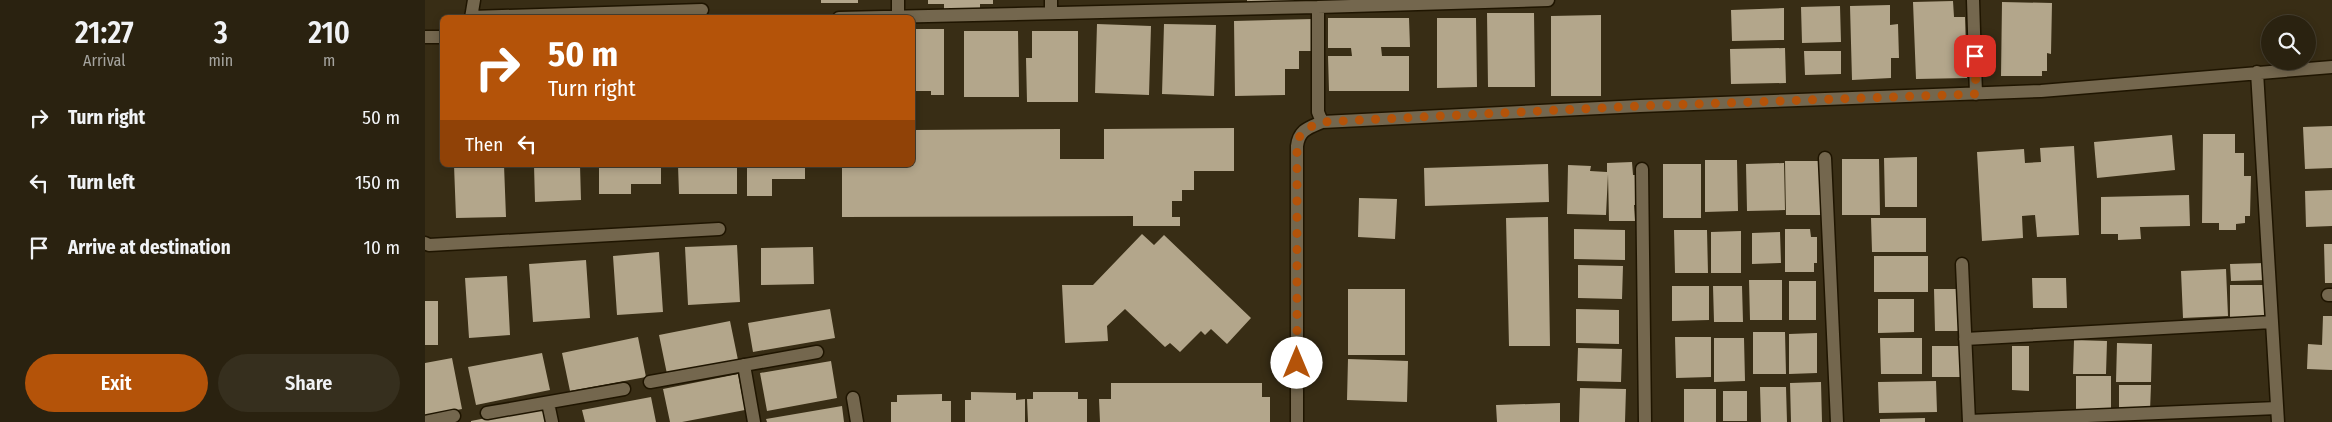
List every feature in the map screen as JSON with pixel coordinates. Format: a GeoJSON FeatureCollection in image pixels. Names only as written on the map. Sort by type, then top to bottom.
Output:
{"type":"FeatureCollection","features":[{"type":"Feature","properties":{"kind":"street"},"geometry":{"type":"LineString","coordinates":[[471,15],[474,0]]}},
{"type":"Feature","properties":{"kind":"street"},"geometry":{"type":"LineString","coordinates":[[898,0],[898,15]]}},
{"type":"Feature","properties":{"kind":"street"},"geometry":{"type":"LineString","coordinates":[[913,15],[1051,6],[1194,5],[1318,7],[1548,0]]}},
{"type":"Feature","properties":{"kind":"street"},"geometry":{"type":"LineString","coordinates":[[1973,0],[1976,94]]}},
{"type":"Feature","properties":{"kind":"street"},"geometry":{"type":"LineString","coordinates":[[1318,7],[1318,112],[1321,122]]}},
{"type":"Feature","properties":{"kind":"street"},"geometry":{"type":"LineString","coordinates":[[537,15],[702,10]]}},
{"type":"Feature","properties":{"kind":"street"},"geometry":{"type":"LineString","coordinates":[[425,37],[440,37]]}},
{"type":"Feature","properties":{"kind":"street"},"geometry":{"type":"LineString","coordinates":[[1297,422],[1297,146],[1298,136],[1305,129],[1321,122],[1640,106],[2041,91],[2332,67]]}},
{"type":"Feature","properties":{"kind":"street"},"geometry":{"type":"LineString","coordinates":[[2257,72],[2278,422]]}},
{"type":"Feature","properties":{"kind":"street"},"geometry":{"type":"LineString","coordinates":[[1825,158],[1837,422]]}},
{"type":"Feature","properties":{"kind":"street"},"geometry":{"type":"LineString","coordinates":[[1642,169],[1645,422]]}},
{"type":"Feature","properties":{"kind":"street"},"geometry":{"type":"LineString","coordinates":[[425,243],[429,245],[719,229]]}},
{"type":"Feature","properties":{"kind":"street"},"geometry":{"type":"LineString","coordinates":[[1962,264],[1969,422],[2277,408]]}},
{"type":"Feature","properties":{"kind":"street"},"geometry":{"type":"LineString","coordinates":[[1965,339],[2272,322]]}},
{"type":"Feature","properties":{"kind":"street"},"geometry":{"type":"LineString","coordinates":[[650,382],[817,352]]}},
{"type":"Feature","properties":{"kind":"street"},"geometry":{"type":"LineString","coordinates":[[744,365],[754,422]]}},
{"type":"Feature","properties":{"kind":"street"},"geometry":{"type":"LineString","coordinates":[[487,413],[624,389]]}},
{"type":"Feature","properties":{"kind":"street"},"geometry":{"type":"LineString","coordinates":[[853,398],[857,422]]}},
{"type":"Feature","properties":{"kind":"street"},"geometry":{"type":"LineString","coordinates":[[549,403],[552,422]]}},
{"type":"Feature","properties":{"kind":"street"},"geometry":{"type":"LineString","coordinates":[[425,422],[454,416]]}},
{"type":"Feature","properties":{"kind":"building"},"geometry":{"type":"Polygon","coordinates":[[[821,0],[858,0],[858,3],[821,3],[821,0]]]}},
{"type":"Feature","properties":{"kind":"building"},"geometry":{"type":"Polygon","coordinates":[[[928,0],[993,0],[993,4],[980,4],[980,10],[944,10],[944,4],[928,4],[928,0]]]}},
{"type":"Feature","properties":{"kind":"building"},"geometry":{"type":"Polygon","coordinates":[[[1247,0],[1294,0],[1294,3],[1247,4],[1247,0]]]}},
{"type":"Feature","properties":{"kind":"building"},"geometry":{"type":"Polygon","coordinates":[[[1953,1],[1954,17],[1965,17],[1967,78],[1916,79],[1913,2],[1953,1]]]}},
{"type":"Feature","properties":{"kind":"building"},"geometry":{"type":"Polygon","coordinates":[[[2002,2],[2052,3],[2051,54],[2047,53],[2047,71],[2042,71],[2042,76],[2001,76],[2002,2]]]}},
{"type":"Feature","properties":{"kind":"building"},"geometry":{"type":"Polygon","coordinates":[[[1890,5],[1890,25],[1898,24],[1899,58],[1891,58],[1891,78],[1852,80],[1850,6],[1890,5]]]}},
{"type":"Feature","properties":{"kind":"building"},"geometry":{"type":"Polygon","coordinates":[[[1840,6],[1841,42],[1802,43],[1801,7],[1840,6]]]}},
{"type":"Feature","properties":{"kind":"building"},"geometry":{"type":"Polygon","coordinates":[[[1784,8],[1784,40],[1732,41],[1731,10],[1784,8]]]}},
{"type":"Feature","properties":{"kind":"building"},"geometry":{"type":"Polygon","coordinates":[[[1487,13],[1534,13],[1535,87],[1488,87],[1487,13]]]}},
{"type":"Feature","properties":{"kind":"building"},"geometry":{"type":"Polygon","coordinates":[[[1601,15],[1601,96],[1551,96],[1551,16],[1601,15]]]}},
{"type":"Feature","properties":{"kind":"building"},"geometry":{"type":"Polygon","coordinates":[[[1328,18],[1409,18],[1410,47],[1381,47],[1382,56],[1409,56],[1409,91],[1329,91],[1328,56],[1352,56],[1351,48],[1328,48],[1328,18]]]}},
{"type":"Feature","properties":{"kind":"building"},"geometry":{"type":"Polygon","coordinates":[[[1437,18],[1476,18],[1477,87],[1437,88],[1437,18]]]}},
{"type":"Feature","properties":{"kind":"building"},"geometry":{"type":"Polygon","coordinates":[[[1313,19],[1314,51],[1299,51],[1299,69],[1285,69],[1285,95],[1235,96],[1234,21],[1313,19]]]}},
{"type":"Feature","properties":{"kind":"building"},"geometry":{"type":"Polygon","coordinates":[[[1097,24],[1151,26],[1149,95],[1095,93],[1097,24]]]}},
{"type":"Feature","properties":{"kind":"building"},"geometry":{"type":"Polygon","coordinates":[[[1164,24],[1216,25],[1214,96],[1162,94],[1164,24]]]}},
{"type":"Feature","properties":{"kind":"building"},"geometry":{"type":"Polygon","coordinates":[[[915,29],[944,29],[944,95],[931,95],[931,91],[915,91],[915,29]]]}},
{"type":"Feature","properties":{"kind":"building"},"geometry":{"type":"Polygon","coordinates":[[[964,31],[1018,31],[1019,97],[964,97],[964,31]]]}},
{"type":"Feature","properties":{"kind":"building"},"geometry":{"type":"Polygon","coordinates":[[[1032,31],[1078,31],[1078,102],[1027,102],[1026,58],[1032,58],[1032,31]]]}},
{"type":"Feature","properties":{"kind":"building"},"geometry":{"type":"Polygon","coordinates":[[[1785,48],[1786,83],[1731,84],[1730,49],[1785,48]]]}},
{"type":"Feature","properties":{"kind":"building"},"geometry":{"type":"Polygon","coordinates":[[[1804,51],[1841,51],[1841,74],[1805,75],[1804,51]]]}},
{"type":"Feature","properties":{"kind":"building"},"geometry":{"type":"Polygon","coordinates":[[[2332,126],[2332,168],[2305,169],[2303,127],[2332,126]]]}},
{"type":"Feature","properties":{"kind":"building"},"geometry":{"type":"Polygon","coordinates":[[[1234,128],[1234,171],[1194,171],[1194,190],[1182,190],[1182,201],[1172,201],[1172,217],[1180,217],[1180,226],[1133,226],[1133,216],[842,217],[842,167],[915,167],[915,130],[1060,129],[1060,159],[1104,159],[1104,129],[1234,128]]]}},
{"type":"Feature","properties":{"kind":"building"},"geometry":{"type":"Polygon","coordinates":[[[2203,134],[2235,134],[2235,153],[2244,153],[2244,176],[2251,176],[2250,216],[2245,216],[2245,223],[2236,224],[2236,230],[2219,230],[2219,223],[2202,223],[2203,134]]]}},
{"type":"Feature","properties":{"kind":"building"},"geometry":{"type":"Polygon","coordinates":[[[2172,135],[2175,170],[2097,178],[2094,142],[2172,135]]]}},
{"type":"Feature","properties":{"kind":"building"},"geometry":{"type":"Polygon","coordinates":[[[2074,146],[2079,235],[2037,237],[2035,215],[2022,216],[2023,238],[1982,241],[1977,152],[2024,149],[2025,163],[2041,162],[2040,148],[2074,146]]]}},
{"type":"Feature","properties":{"kind":"building"},"geometry":{"type":"Polygon","coordinates":[[[1917,157],[1917,207],[1885,207],[1884,158],[1917,157]]]}},
{"type":"Feature","properties":{"kind":"building"},"geometry":{"type":"Polygon","coordinates":[[[1842,159],[1879,159],[1880,215],[1842,215],[1842,159]]]}},
{"type":"Feature","properties":{"kind":"building"},"geometry":{"type":"Polygon","coordinates":[[[1705,160],[1737,160],[1738,211],[1705,212],[1705,160]]]}},
{"type":"Feature","properties":{"kind":"building"},"geometry":{"type":"Polygon","coordinates":[[[1785,161],[1822,161],[1822,215],[1786,215],[1785,161]]]}},
{"type":"Feature","properties":{"kind":"building"},"geometry":{"type":"Polygon","coordinates":[[[1632,162],[1633,175],[1641,175],[1641,205],[1634,205],[1635,221],[1609,221],[1608,174],[1606,215],[1567,214],[1568,165],[1591,166],[1590,171],[1607,172],[1607,163],[1632,162]]]}},
{"type":"Feature","properties":{"kind":"building"},"geometry":{"type":"Polygon","coordinates":[[[1784,163],[1785,210],[1747,211],[1746,164],[1784,163]]]}},
{"type":"Feature","properties":{"kind":"building"},"geometry":{"type":"Polygon","coordinates":[[[1548,164],[1549,202],[1425,206],[1424,168],[1548,164]]]}},
{"type":"Feature","properties":{"kind":"building"},"geometry":{"type":"Polygon","coordinates":[[[1663,164],[1701,164],[1701,218],[1663,218],[1663,164]]]}},
{"type":"Feature","properties":{"kind":"building"},"geometry":{"type":"Polygon","coordinates":[[[454,167],[504,167],[506,217],[456,218],[454,167]]]}},
{"type":"Feature","properties":{"kind":"building"},"geometry":{"type":"Polygon","coordinates":[[[534,167],[580,167],[581,200],[535,202],[534,167]]]}},
{"type":"Feature","properties":{"kind":"building"},"geometry":{"type":"Polygon","coordinates":[[[599,167],[661,167],[661,184],[631,184],[631,194],[599,194],[599,167]]]}},
{"type":"Feature","properties":{"kind":"building"},"geometry":{"type":"Polygon","coordinates":[[[678,167],[737,167],[737,194],[679,194],[678,167]]]}},
{"type":"Feature","properties":{"kind":"building"},"geometry":{"type":"Polygon","coordinates":[[[747,167],[805,167],[805,179],[772,179],[772,196],[747,196],[747,167]]]}},
{"type":"Feature","properties":{"kind":"building"},"geometry":{"type":"Polygon","coordinates":[[[2332,190],[2332,226],[2306,227],[2305,191],[2332,190]]]}},
{"type":"Feature","properties":{"kind":"building"},"geometry":{"type":"Polygon","coordinates":[[[2189,195],[2190,226],[2140,227],[2141,239],[2118,240],[2118,234],[2101,234],[2101,197],[2189,195]]]}},
{"type":"Feature","properties":{"kind":"building"},"geometry":{"type":"Polygon","coordinates":[[[1359,198],[1397,199],[1395,239],[1358,237],[1359,198]]]}},
{"type":"Feature","properties":{"kind":"building"},"geometry":{"type":"Polygon","coordinates":[[[1548,217],[1550,346],[1509,346],[1506,218],[1548,217]]]}},
{"type":"Feature","properties":{"kind":"building"},"geometry":{"type":"Polygon","coordinates":[[[1871,218],[1926,218],[1926,252],[1872,252],[1871,218]]]}},
{"type":"Feature","properties":{"kind":"building"},"geometry":{"type":"Polygon","coordinates":[[[1574,229],[1625,230],[1625,260],[1574,259],[1574,229]]]}},
{"type":"Feature","properties":{"kind":"building"},"geometry":{"type":"Polygon","coordinates":[[[1785,229],[1810,229],[1811,237],[1817,237],[1817,263],[1814,263],[1814,272],[1785,272],[1785,229]]]}},
{"type":"Feature","properties":{"kind":"building"},"geometry":{"type":"Polygon","coordinates":[[[1674,230],[1707,230],[1708,273],[1675,273],[1674,230]]]}},
{"type":"Feature","properties":{"kind":"building"},"geometry":{"type":"Polygon","coordinates":[[[1741,231],[1741,273],[1711,273],[1711,232],[1741,231]]]}},
{"type":"Feature","properties":{"kind":"building"},"geometry":{"type":"Polygon","coordinates":[[[1780,232],[1781,263],[1752,264],[1752,233],[1780,232]]]}},
{"type":"Feature","properties":{"kind":"building"},"geometry":{"type":"Polygon","coordinates":[[[1142,234],[1154,245],[1164,235],[1251,318],[1227,344],[1211,329],[1205,335],[1201,331],[1180,352],[1170,343],[1165,347],[1125,309],[1107,326],[1108,341],[1065,343],[1062,285],[1093,285],[1142,234]]]}},
{"type":"Feature","properties":{"kind":"building"},"geometry":{"type":"Polygon","coordinates":[[[2324,244],[2332,244],[2332,283],[2325,283],[2324,244]]]}},
{"type":"Feature","properties":{"kind":"building"},"geometry":{"type":"Polygon","coordinates":[[[737,245],[740,302],[688,305],[685,247],[737,245]]]}},
{"type":"Feature","properties":{"kind":"building"},"geometry":{"type":"Polygon","coordinates":[[[813,247],[814,284],[761,285],[761,248],[813,247]]]}},
{"type":"Feature","properties":{"kind":"building"},"geometry":{"type":"Polygon","coordinates":[[[659,252],[663,312],[617,315],[613,256],[659,252]]]}},
{"type":"Feature","properties":{"kind":"building"},"geometry":{"type":"Polygon","coordinates":[[[1874,256],[1928,256],[1928,292],[1874,292],[1874,256]]]}},
{"type":"Feature","properties":{"kind":"building"},"geometry":{"type":"Polygon","coordinates":[[[586,260],[590,318],[533,322],[529,264],[586,260]]]}},
{"type":"Feature","properties":{"kind":"building"},"geometry":{"type":"Polygon","coordinates":[[[2266,263],[2267,280],[2231,281],[2230,264],[2266,263]]]}},
{"type":"Feature","properties":{"kind":"building"},"geometry":{"type":"Polygon","coordinates":[[[1578,265],[1623,266],[1622,299],[1578,298],[1578,265]]]}},
{"type":"Feature","properties":{"kind":"building"},"geometry":{"type":"Polygon","coordinates":[[[2226,269],[2228,316],[2183,318],[2181,271],[2226,269]]]}},
{"type":"Feature","properties":{"kind":"building"},"geometry":{"type":"Polygon","coordinates":[[[507,276],[510,335],[469,338],[465,278],[507,276]]]}},
{"type":"Feature","properties":{"kind":"building"},"geometry":{"type":"Polygon","coordinates":[[[2032,278],[2066,278],[2067,308],[2033,308],[2032,278]]]}},
{"type":"Feature","properties":{"kind":"building"},"geometry":{"type":"Polygon","coordinates":[[[1749,280],[1782,280],[1782,320],[1750,320],[1749,280]]]}},
{"type":"Feature","properties":{"kind":"building"},"geometry":{"type":"Polygon","coordinates":[[[1789,281],[1816,281],[1816,320],[1789,320],[1789,281]]]}},
{"type":"Feature","properties":{"kind":"building"},"geometry":{"type":"Polygon","coordinates":[[[2230,285],[2267,285],[2267,320],[2230,320],[2230,285]]]}},
{"type":"Feature","properties":{"kind":"building"},"geometry":{"type":"Polygon","coordinates":[[[1672,286],[1709,286],[1709,320],[1672,321],[1672,286]]]}},
{"type":"Feature","properties":{"kind":"building"},"geometry":{"type":"Polygon","coordinates":[[[1713,286],[1742,286],[1743,322],[1714,322],[1713,286]]]}},
{"type":"Feature","properties":{"kind":"building"},"geometry":{"type":"Polygon","coordinates":[[[1348,289],[1405,289],[1405,355],[1348,355],[1348,289]]]}},
{"type":"Feature","properties":{"kind":"building"},"geometry":{"type":"Polygon","coordinates":[[[1934,289],[1959,289],[1960,331],[1935,331],[1934,289]]]}},
{"type":"Feature","properties":{"kind":"building"},"geometry":{"type":"Polygon","coordinates":[[[1878,299],[1914,299],[1914,332],[1878,333],[1878,299]]]}},
{"type":"Feature","properties":{"kind":"building"},"geometry":{"type":"Polygon","coordinates":[[[425,301],[438,301],[438,345],[425,345],[425,301]]]}},
{"type":"Feature","properties":{"kind":"building"},"geometry":{"type":"Polygon","coordinates":[[[830,309],[835,338],[753,352],[748,323],[830,309]]]}},
{"type":"Feature","properties":{"kind":"building"},"geometry":{"type":"Polygon","coordinates":[[[1576,309],[1619,310],[1619,344],[1576,343],[1576,309]]]}},
{"type":"Feature","properties":{"kind":"building"},"geometry":{"type":"Polygon","coordinates":[[[2323,316],[2332,316],[2332,370],[2307,369],[2308,344],[2322,345],[2323,316]]]}},
{"type":"Feature","properties":{"kind":"building"},"geometry":{"type":"Polygon","coordinates":[[[730,321],[738,360],[667,374],[659,335],[730,321]]]}},
{"type":"Feature","properties":{"kind":"building"},"geometry":{"type":"Polygon","coordinates":[[[1753,332],[1785,332],[1786,374],[1753,374],[1753,332]]]}},
{"type":"Feature","properties":{"kind":"building"},"geometry":{"type":"Polygon","coordinates":[[[1817,333],[1817,373],[1789,374],[1789,334],[1817,333]]]}},
{"type":"Feature","properties":{"kind":"building"},"geometry":{"type":"Polygon","coordinates":[[[638,337],[646,377],[570,391],[562,353],[638,337]]]}},
{"type":"Feature","properties":{"kind":"building"},"geometry":{"type":"Polygon","coordinates":[[[1675,337],[1711,337],[1711,377],[1676,378],[1675,337]]]}},
{"type":"Feature","properties":{"kind":"building"},"geometry":{"type":"Polygon","coordinates":[[[1714,338],[1744,338],[1745,381],[1714,382],[1714,338]]]}},
{"type":"Feature","properties":{"kind":"building"},"geometry":{"type":"Polygon","coordinates":[[[1880,338],[1922,338],[1922,374],[1881,374],[1880,338]]]}},
{"type":"Feature","properties":{"kind":"building"},"geometry":{"type":"Polygon","coordinates":[[[2074,340],[2107,341],[2106,374],[2073,374],[2074,340]]]}},
{"type":"Feature","properties":{"kind":"building"},"geometry":{"type":"Polygon","coordinates":[[[2117,343],[2152,344],[2151,382],[2116,382],[2117,343]]]}},
{"type":"Feature","properties":{"kind":"building"},"geometry":{"type":"Polygon","coordinates":[[[1932,346],[1962,346],[1962,377],[1932,377],[1932,346]]]}},
{"type":"Feature","properties":{"kind":"building"},"geometry":{"type":"Polygon","coordinates":[[[2012,346],[2029,346],[2029,391],[2012,390],[2012,346]]]}},
{"type":"Feature","properties":{"kind":"building"},"geometry":{"type":"Polygon","coordinates":[[[1578,348],[1622,349],[1621,382],[1577,381],[1578,348]]]}},
{"type":"Feature","properties":{"kind":"building"},"geometry":{"type":"Polygon","coordinates":[[[542,353],[550,390],[476,405],[468,367],[542,353]]]}},
{"type":"Feature","properties":{"kind":"building"},"geometry":{"type":"Polygon","coordinates":[[[452,358],[462,409],[425,416],[425,363],[452,358]]]}},
{"type":"Feature","properties":{"kind":"building"},"geometry":{"type":"Polygon","coordinates":[[[1348,359],[1408,361],[1407,402],[1347,400],[1348,359]]]}},
{"type":"Feature","properties":{"kind":"building"},"geometry":{"type":"Polygon","coordinates":[[[831,361],[837,398],[767,411],[760,373],[831,361]]]}},
{"type":"Feature","properties":{"kind":"building"},"geometry":{"type":"Polygon","coordinates":[[[738,374],[745,410],[682,422],[670,422],[663,389],[738,374]]]}},
{"type":"Feature","properties":{"kind":"building"},"geometry":{"type":"Polygon","coordinates":[[[2076,376],[2111,376],[2111,414],[2076,413],[2076,376]]]}},
{"type":"Feature","properties":{"kind":"building"},"geometry":{"type":"Polygon","coordinates":[[[1936,381],[1937,412],[1879,413],[1878,382],[1936,381]]]}},
{"type":"Feature","properties":{"kind":"building"},"geometry":{"type":"Polygon","coordinates":[[[1821,382],[1822,422],[1791,422],[1790,383],[1821,382]]]}},
{"type":"Feature","properties":{"kind":"building"},"geometry":{"type":"Polygon","coordinates":[[[1111,383],[1262,383],[1262,397],[1270,397],[1270,422],[1100,422],[1099,399],[1111,399],[1111,383]]]}},
{"type":"Feature","properties":{"kind":"building"},"geometry":{"type":"Polygon","coordinates":[[[2119,385],[2151,385],[2150,411],[2119,410],[2119,385]]]}},
{"type":"Feature","properties":{"kind":"building"},"geometry":{"type":"Polygon","coordinates":[[[1760,387],[1786,387],[1787,422],[1761,422],[1760,387]]]}},
{"type":"Feature","properties":{"kind":"building"},"geometry":{"type":"Polygon","coordinates":[[[1580,388],[1626,389],[1625,422],[1579,422],[1580,388]]]}},
{"type":"Feature","properties":{"kind":"building"},"geometry":{"type":"Polygon","coordinates":[[[1684,389],[1716,389],[1716,422],[1684,422],[1684,389]]]}},
{"type":"Feature","properties":{"kind":"building"},"geometry":{"type":"Polygon","coordinates":[[[1723,391],[1747,391],[1747,421],[1723,421],[1723,391]]]}},
{"type":"Feature","properties":{"kind":"building"},"geometry":{"type":"Polygon","coordinates":[[[971,392],[1016,393],[1016,400],[1025,399],[1025,422],[965,422],[965,400],[971,400],[971,392]]]}},
{"type":"Feature","properties":{"kind":"building"},"geometry":{"type":"Polygon","coordinates":[[[1033,392],[1078,392],[1078,399],[1087,399],[1087,422],[1028,422],[1027,399],[1033,399],[1033,392]]]}},
{"type":"Feature","properties":{"kind":"building"},"geometry":{"type":"Polygon","coordinates":[[[942,394],[942,401],[951,401],[951,422],[891,422],[891,402],[897,402],[897,395],[942,394]]]}},
{"type":"Feature","properties":{"kind":"building"},"geometry":{"type":"Polygon","coordinates":[[[651,397],[656,422],[585,422],[582,410],[651,397]]]}},
{"type":"Feature","properties":{"kind":"building"},"geometry":{"type":"Polygon","coordinates":[[[1560,403],[1560,422],[1497,422],[1496,405],[1560,403]]]}},
{"type":"Feature","properties":{"kind":"building"},"geometry":{"type":"Polygon","coordinates":[[[842,406],[844,422],[767,422],[766,419],[842,406]]]}},
{"type":"Feature","properties":{"kind":"building"},"geometry":{"type":"Polygon","coordinates":[[[542,407],[545,422],[471,422],[471,421],[542,407]]]}},
{"type":"Feature","properties":{"kind":"building"},"geometry":{"type":"Polygon","coordinates":[[[1925,418],[1925,422],[1880,422],[1880,419],[1925,418]]]}},
{"type":"Feature","properties":{"kind":"route"},"geometry":{"type":"LineString","coordinates":[[1297,363],[1297,146],[1298,136],[1305,129],[1321,122],[1640,106],[1976,94],[1975,56]]}}]}
